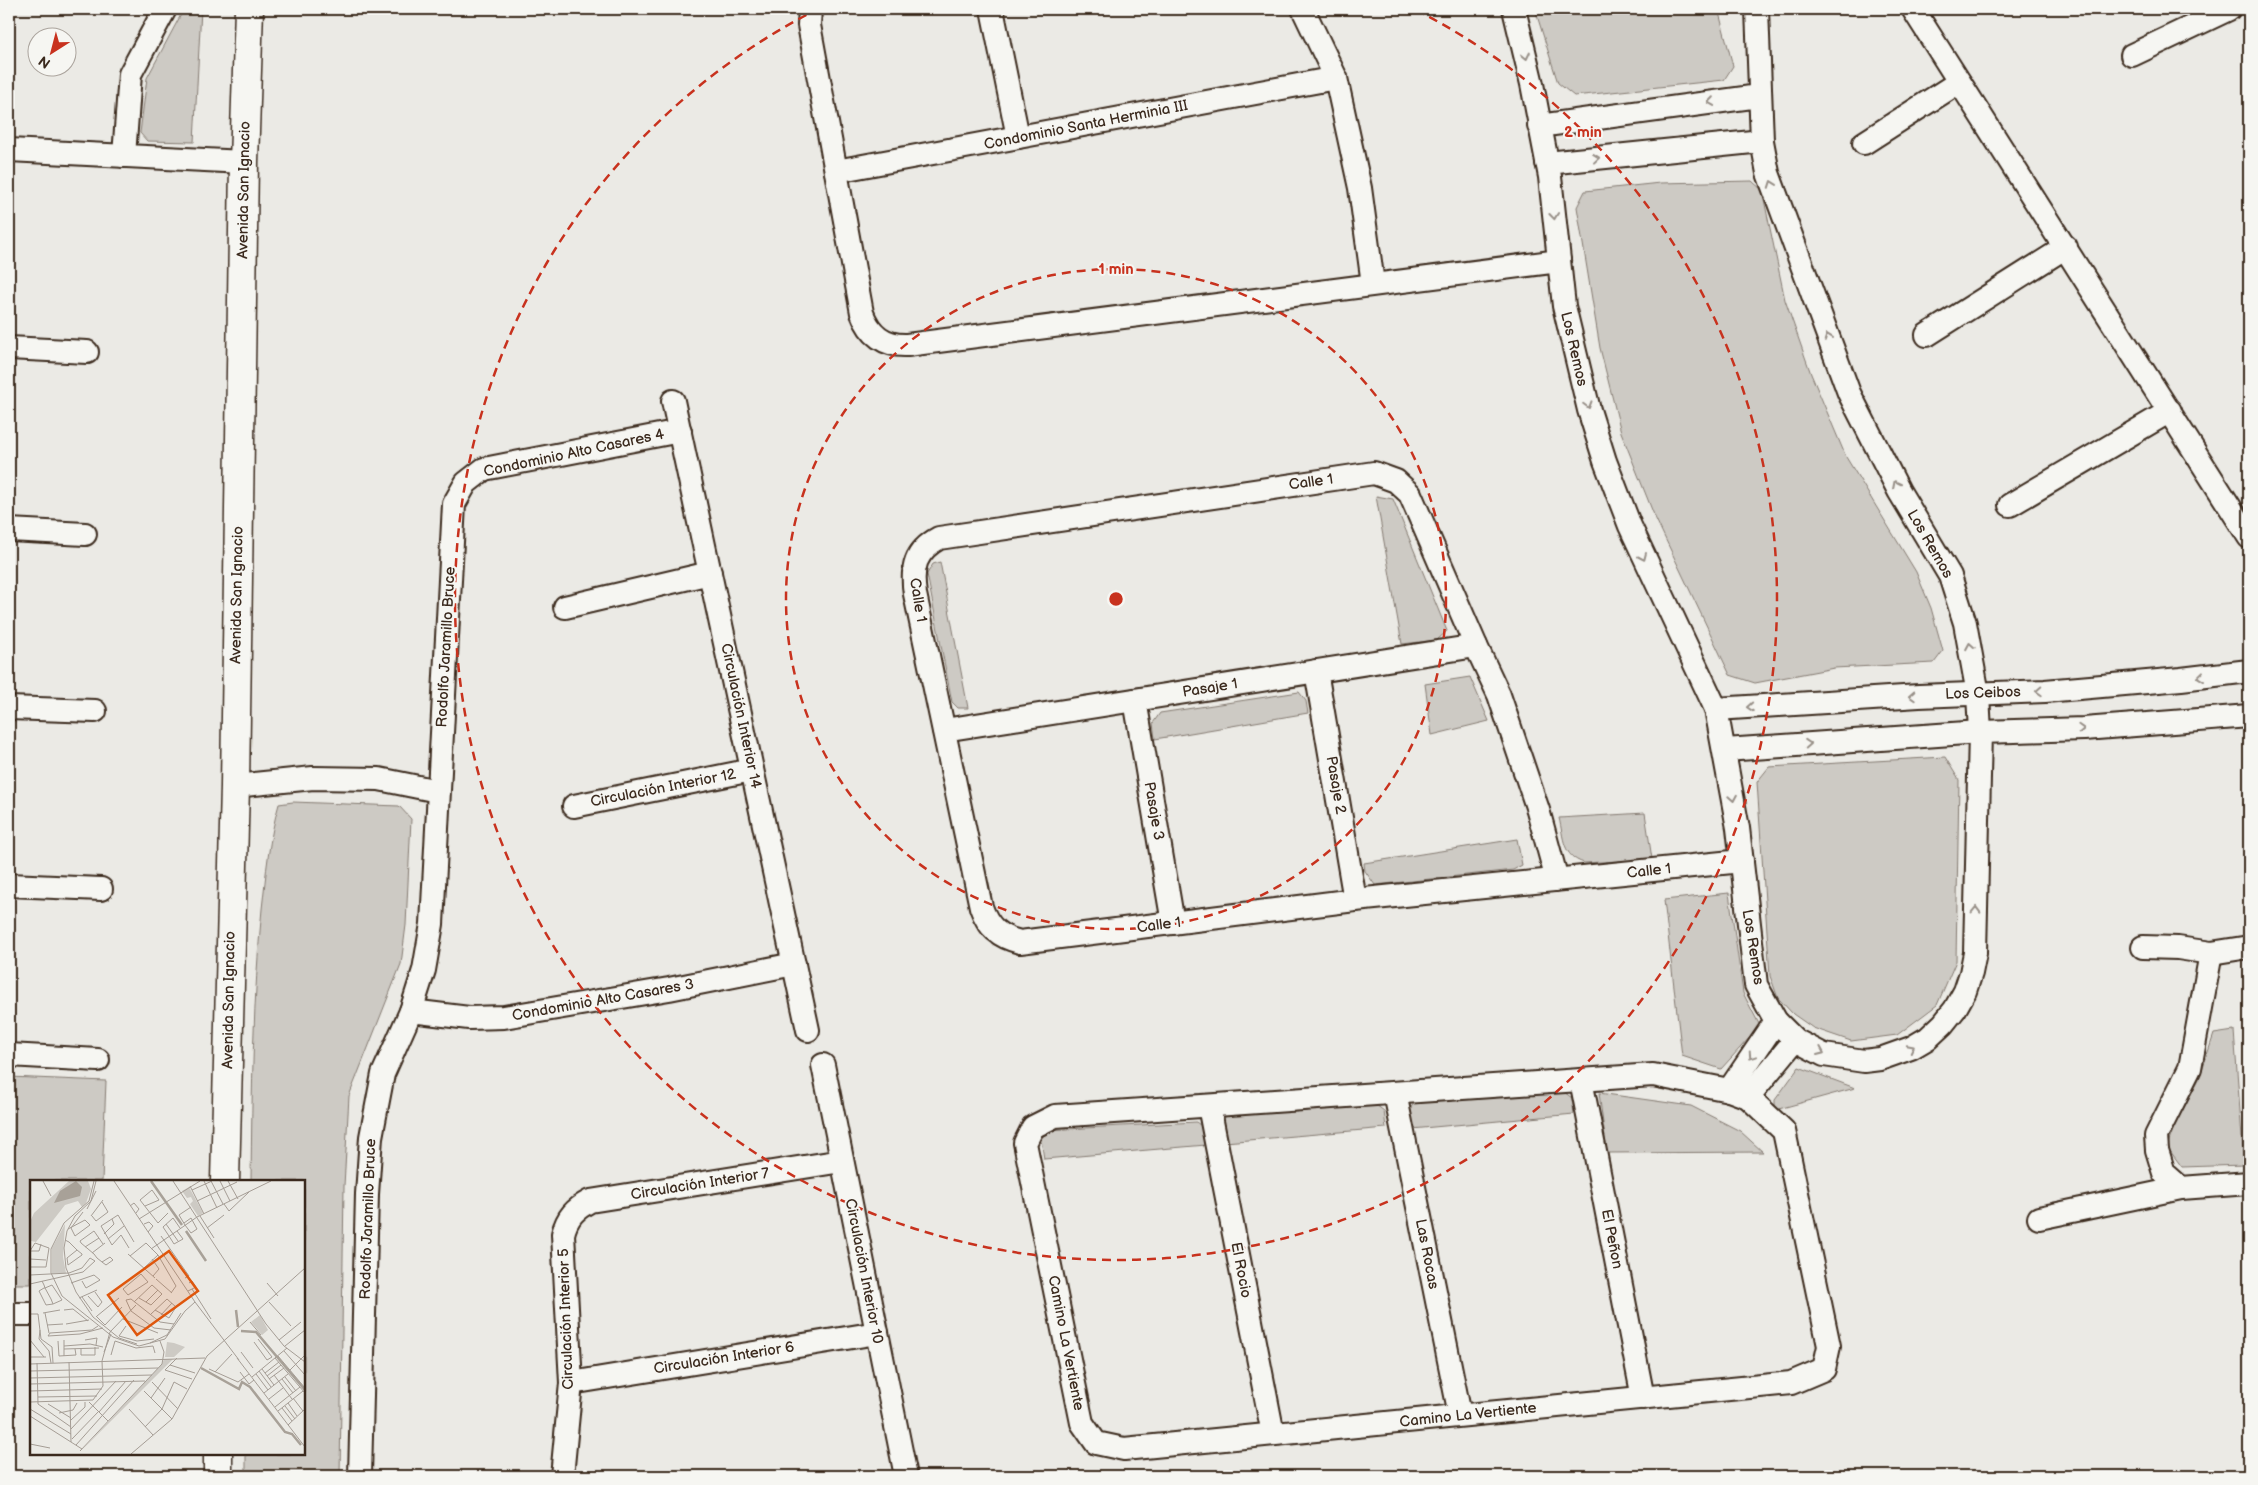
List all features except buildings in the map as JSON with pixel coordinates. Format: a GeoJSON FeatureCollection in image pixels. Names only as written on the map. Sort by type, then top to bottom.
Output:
{"type":"FeatureCollection","features":[{"type":"Feature","properties":{"kind":"main road","name":"Avenida San Ignacio"},"geometry":{"type":"LineString","coordinates":[[225,1180],[235,786],[244,162],[249,9]]}},
{"type":"Feature","properties":{"kind":"main road"},"geometry":{"type":"LineString","coordinates":[[218,1455],[218,1476]]}},
{"type":"Feature","properties":{"kind":"street"},"geometry":{"type":"LineString","coordinates":[[124,156],[130,74],[165,9]]}},
{"type":"Feature","properties":{"kind":"street"},"geometry":{"type":"LineString","coordinates":[[810,9],[809,24],[862,314],[866,324],[873,333],[890,344],[908,345],[1559,261]]}},
{"type":"Feature","properties":{"kind":"street"},"geometry":{"type":"LineString","coordinates":[[992,9],[1018,137]]}},
{"type":"Feature","properties":{"kind":"street"},"geometry":{"type":"LineString","coordinates":[[1303,9],[1336,78],[1360,188],[1373,284]]}},
{"type":"Feature","properties":{"kind":"street","name":"Los Remos"},"geometry":{"type":"LineString","coordinates":[[1514,9],[1531,76],[1547,163],[1564,306],[1575,358],[1605,461],[1630,526],[1716,709],[1725,750],[1742,861],[1756,985],[1776,1021],[1796,1040],[1824,1055],[1864,1060],[1880,1059],[1911,1048],[1928,1038],[1955,1009],[1965,991],[1975,953],[1980,732],[1978,694],[1965,622],[1950,576],[1900,492],[1849,393],[1768,172],[1762,141],[1759,96],[1758,9]]}},
{"type":"Feature","properties":{"kind":"street"},"geometry":{"type":"LineString","coordinates":[[1913,9],[2249,537]]}},
{"type":"Feature","properties":{"kind":"street"},"geometry":{"type":"LineString","coordinates":[[2132,55],[2230,9]]}},
{"type":"Feature","properties":{"kind":"street","name":"Condominio Santa Herminia III"},"geometry":{"type":"LineString","coordinates":[[836,171],[1336,78]]}},
{"type":"Feature","properties":{"kind":"street"},"geometry":{"type":"LineString","coordinates":[[1864,143],[1959,82]]}},
{"type":"Feature","properties":{"kind":"street"},"geometry":{"type":"LineString","coordinates":[[1539,126],[1759,96]]}},
{"type":"Feature","properties":{"kind":"street"},"geometry":{"type":"LineString","coordinates":[[1547,163],[1762,141]]}},
{"type":"Feature","properties":{"kind":"street"},"geometry":{"type":"LineString","coordinates":[[9,150],[244,162]]}},
{"type":"Feature","properties":{"kind":"street"},"geometry":{"type":"LineString","coordinates":[[1927,335],[2066,247]]}},
{"type":"Feature","properties":{"kind":"street"},"geometry":{"type":"LineString","coordinates":[[9,348],[87,352]]}},
{"type":"Feature","properties":{"kind":"street","name":"Circulación Interior 14"},"geometry":{"type":"LineString","coordinates":[[673,401],[808,1030]]}},
{"type":"Feature","properties":{"kind":"street"},"geometry":{"type":"LineString","coordinates":[[2010,505],[2170,411]]}},
{"type":"Feature","properties":{"kind":"street","name":"Condominio Alto Casares 4"},"geometry":{"type":"LineString","coordinates":[[454,504],[466,483],[484,469],[680,431]]}},
{"type":"Feature","properties":{"kind":"street","name":"Calle 1"},"geometry":{"type":"LineString","coordinates":[[1557,880],[1538,810],[1499,695],[1410,494],[1396,481],[1374,473],[939,538],[928,544],[921,552],[912,574],[981,907],[990,926],[1008,940],[1020,942],[1355,900],[1557,880],[1742,861]]}},
{"type":"Feature","properties":{"kind":"street","name":"Rodolfo Jaramillo Bruce"},"geometry":{"type":"LineString","coordinates":[[360,1476],[367,1194],[371,1138],[382,1074],[411,1012],[424,970],[432,924],[454,504]]}},
{"type":"Feature","properties":{"kind":"street"},"geometry":{"type":"LineString","coordinates":[[9,530],[85,534]]}},
{"type":"Feature","properties":{"kind":"street"},"geometry":{"type":"LineString","coordinates":[[565,607],[710,573]]}},
{"type":"Feature","properties":{"kind":"street","name":"Pasaje 1"},"geometry":{"type":"LineString","coordinates":[[944,730],[1476,646]]}},
{"type":"Feature","properties":{"kind":"street","name":"Pasaje 2"},"geometry":{"type":"LineString","coordinates":[[1316,671],[1355,900]]}},
{"type":"Feature","properties":{"kind":"street","name":"Los Ceibos"},"geometry":{"type":"LineString","coordinates":[[1716,709],[1978,694],[2172,680],[2249,671]]}},
{"type":"Feature","properties":{"kind":"street","name":"Pasaje 3"},"geometry":{"type":"LineString","coordinates":[[1135,700],[1174,923]]}},
{"type":"Feature","properties":{"kind":"street"},"geometry":{"type":"LineString","coordinates":[[9,708],[95,711]]}},
{"type":"Feature","properties":{"kind":"street"},"geometry":{"type":"LineString","coordinates":[[1725,750],[1980,732],[2084,730],[2249,716]]}},
{"type":"Feature","properties":{"kind":"street","name":"Circulación Interior 12"},"geometry":{"type":"LineString","coordinates":[[574,806],[752,770]]}},
{"type":"Feature","properties":{"kind":"street"},"geometry":{"type":"LineString","coordinates":[[235,786],[313,778],[379,779],[438,791]]}},
{"type":"Feature","properties":{"kind":"street"},"geometry":{"type":"LineString","coordinates":[[9,885],[101,889]]}},
{"type":"Feature","properties":{"kind":"street"},"geometry":{"type":"LineString","coordinates":[[2143,947],[2178,948],[2210,953],[2249,947]]}},
{"type":"Feature","properties":{"kind":"street"},"geometry":{"type":"LineString","coordinates":[[2181,1188],[2164,1173],[2157,1150],[2156,1136],[2190,1068],[2210,953]]}},
{"type":"Feature","properties":{"kind":"street","name":"Condominio Alto Casares 3"},"geometry":{"type":"LineString","coordinates":[[411,1012],[469,1018],[504,1017],[669,989],[794,964]]}},
{"type":"Feature","properties":{"kind":"street"},"geometry":{"type":"LineString","coordinates":[[1739,1093],[1776,1021]]}},
{"type":"Feature","properties":{"kind":"street"},"geometry":{"type":"LineString","coordinates":[[1739,1093],[1796,1040]]}},
{"type":"Feature","properties":{"kind":"street"},"geometry":{"type":"LineString","coordinates":[[9,1056],[98,1060]]}},
{"type":"Feature","properties":{"kind":"street","name":"Circulación Interior 10"},"geometry":{"type":"LineString","coordinates":[[823,1065],[906,1476]]}},
{"type":"Feature","properties":{"kind":"street","name":"Camino La Vertiente"},"geometry":{"type":"LineString","coordinates":[[1653,1075],[1739,1093],[1784,1130],[1829,1346],[1824,1369],[1790,1384],[1124,1449],[1096,1443],[1082,1423],[1025,1143],[1033,1127],[1055,1116],[1581,1080],[1653,1075]]}},
{"type":"Feature","properties":{"kind":"street","name":"El Peñon"},"geometry":{"type":"LineString","coordinates":[[1581,1080],[1643,1398]]}},
{"type":"Feature","properties":{"kind":"street","name":"Las Rocas"},"geometry":{"type":"LineString","coordinates":[[1395,1094],[1460,1415]]}},
{"type":"Feature","properties":{"kind":"street","name":"El Rocio"},"geometry":{"type":"LineString","coordinates":[[1209,1106],[1273,1434]]}},
{"type":"Feature","properties":{"kind":"street","name":"Circulación Interior 7"},"geometry":{"type":"LineString","coordinates":[[565,1222],[579,1207],[590,1201],[842,1162]]}},
{"type":"Feature","properties":{"kind":"street"},"geometry":{"type":"LineString","coordinates":[[2039,1218],[2181,1188],[2249,1184]]}},
{"type":"Feature","properties":{"kind":"street","name":"Circulación Interior 5"},"geometry":{"type":"LineString","coordinates":[[562,1476],[571,1383],[563,1234],[565,1222]]}},
{"type":"Feature","properties":{"kind":"street"},"geometry":{"type":"LineString","coordinates":[[9,1314],[30,1314]]}},
{"type":"Feature","properties":{"kind":"street","name":"Circulación Interior 6"},"geometry":{"type":"LineString","coordinates":[[571,1383],[877,1333]]}},
{"type":"Feature","properties":{"kind":"shaded area"},"geometry":{"type":"Polygon","coordinates":[[[184,9],[201,9],[194,142],[147,141],[140,133],[147,78],[184,9]]]}},
{"type":"Feature","properties":{"kind":"shaded area"},"geometry":{"type":"Polygon","coordinates":[[[1535,9],[1718,9],[1733,66],[1724,80],[1574,96],[1558,83],[1535,9]]]}},
{"type":"Feature","properties":{"kind":"shaded area"},"geometry":{"type":"Polygon","coordinates":[[[1752,181],[1762,190],[1785,300],[1811,374],[1846,457],[1916,572],[1931,608],[1943,651],[1934,663],[1834,668],[1755,683],[1730,675],[1654,515],[1621,432],[1600,348],[1577,207],[1585,191],[1660,183],[1752,181]]]}},
{"type":"Feature","properties":{"kind":"shaded area"},"geometry":{"type":"Polygon","coordinates":[[[1376,496],[1393,499],[1447,631],[1437,640],[1402,644],[1376,496]]]}},
{"type":"Feature","properties":{"kind":"shaded area"},"geometry":{"type":"Polygon","coordinates":[[[940,562],[968,708],[958,708],[952,702],[927,574],[933,564],[940,562]]]}},
{"type":"Feature","properties":{"kind":"shaded area"},"geometry":{"type":"Polygon","coordinates":[[[1470,677],[1489,721],[1432,735],[1425,684],[1470,677]]]}},
{"type":"Feature","properties":{"kind":"shaded area"},"geometry":{"type":"Polygon","coordinates":[[[1299,692],[1306,701],[1308,713],[1155,739],[1153,723],[1160,713],[1299,692]]]}},
{"type":"Feature","properties":{"kind":"shaded area"},"geometry":{"type":"Polygon","coordinates":[[[1945,757],[1959,780],[1956,961],[1937,1005],[1897,1035],[1851,1041],[1813,1028],[1793,1014],[1778,998],[1770,976],[1757,782],[1769,767],[1945,757]]]}},
{"type":"Feature","properties":{"kind":"shaded area"},"geometry":{"type":"Polygon","coordinates":[[[293,802],[399,806],[411,819],[406,925],[401,964],[349,1096],[344,1186],[340,1476],[246,1476],[246,1455],[305,1455],[305,1180],[251,1180],[255,1011],[259,943],[266,869],[279,804],[293,802]]]}},
{"type":"Feature","properties":{"kind":"shaded area"},"geometry":{"type":"Polygon","coordinates":[[[1645,813],[1652,859],[1584,863],[1572,856],[1565,845],[1559,818],[1645,813]]]}},
{"type":"Feature","properties":{"kind":"shaded area"},"geometry":{"type":"Polygon","coordinates":[[[1517,839],[1522,865],[1513,870],[1375,885],[1365,871],[1364,863],[1517,839]]]}},
{"type":"Feature","properties":{"kind":"shaded area"},"geometry":{"type":"Polygon","coordinates":[[[1729,893],[1743,993],[1760,1026],[1721,1069],[1682,1056],[1664,900],[1729,893]]]}},
{"type":"Feature","properties":{"kind":"shaded area"},"geometry":{"type":"Polygon","coordinates":[[[2234,1031],[2244,1165],[2182,1167],[2167,1147],[2174,1127],[2199,1079],[2214,1034],[2234,1031]]]}},
{"type":"Feature","properties":{"kind":"shaded area"},"geometry":{"type":"Polygon","coordinates":[[[1799,1067],[1855,1088],[1775,1110],[1775,1100],[1799,1067]]]}},
{"type":"Feature","properties":{"kind":"shaded area"},"geometry":{"type":"Polygon","coordinates":[[[9,1077],[106,1081],[102,1180],[30,1180],[30,1284],[9,1284],[9,1077]]]}},
{"type":"Feature","properties":{"kind":"shaded area"},"geometry":{"type":"Polygon","coordinates":[[[1564,1092],[1572,1098],[1574,1114],[1412,1129],[1410,1109],[1416,1100],[1564,1092]]]}},
{"type":"Feature","properties":{"kind":"shaded area"},"geometry":{"type":"Polygon","coordinates":[[[1599,1093],[1691,1106],[1740,1131],[1763,1152],[1607,1153],[1599,1093]]]}},
{"type":"Feature","properties":{"kind":"shaded area"},"geometry":{"type":"Polygon","coordinates":[[[1376,1105],[1384,1111],[1386,1128],[1225,1142],[1221,1122],[1228,1114],[1376,1105]]]}},
{"type":"Feature","properties":{"kind":"shaded area"},"geometry":{"type":"Polygon","coordinates":[[[1196,1122],[1204,1128],[1206,1145],[1044,1159],[1041,1139],[1048,1130],[1196,1122]]]}}]}
